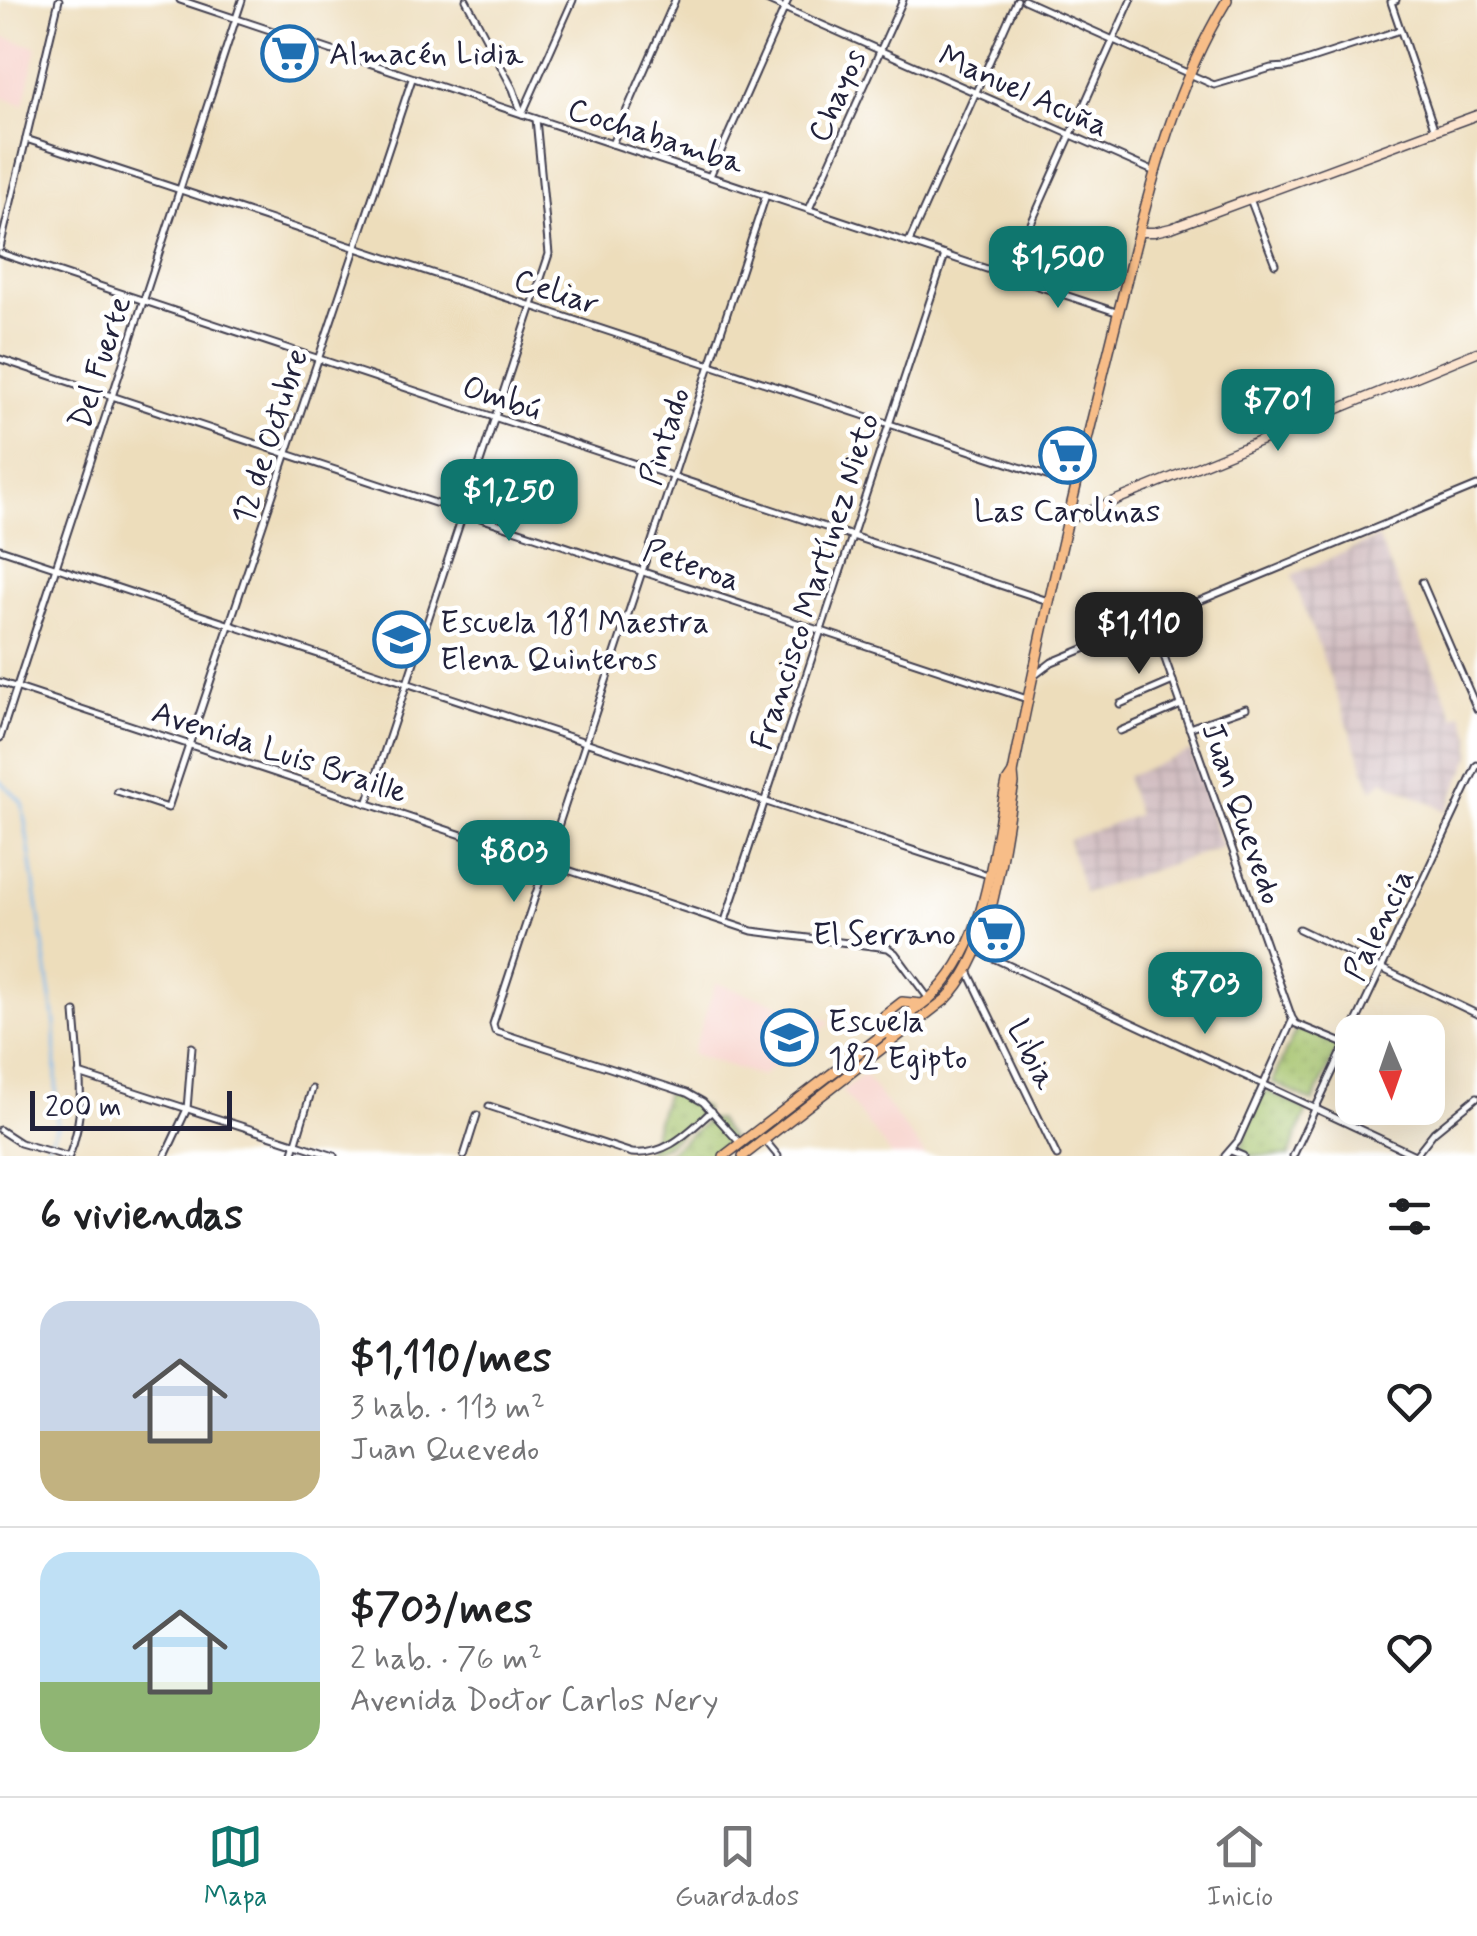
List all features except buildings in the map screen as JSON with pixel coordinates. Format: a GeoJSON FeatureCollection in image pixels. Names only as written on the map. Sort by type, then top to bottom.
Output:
{"type":"FeatureCollection","features":[{"type":"Feature","properties":{"kind":"main road"},"geometry":{"type":"LineString","coordinates":[[724,1156],[946,999],[968,972],[978,951],[1065,521],[1139,232],[1188,72],[1227,0]]}},
{"type":"Feature","properties":{"kind":"main road"},"geometry":{"type":"LineString","coordinates":[[889,1036],[883,1018],[907,1000],[925,1001],[964,958],[992,876]]}},
{"type":"Feature","properties":{"kind":"main road"},"geometry":{"type":"LineString","coordinates":[[742,1156],[889,1036]]}},
{"type":"Feature","properties":{"kind":"street"},"geometry":{"type":"LineString","coordinates":[[0,250],[59,0]]}},
{"type":"Feature","properties":{"kind":"street","name":"Cochabamba"},"geometry":{"type":"LineString","coordinates":[[180,0],[1119,313]]}},
{"type":"Feature","properties":{"kind":"street","name":"Del Fuerte"},"geometry":{"type":"LineString","coordinates":[[0,738],[242,0]]}},
{"type":"Feature","properties":{"kind":"street"},"geometry":{"type":"LineString","coordinates":[[466,0],[513,88],[522,114]]}},
{"type":"Feature","properties":{"kind":"street"},"geometry":{"type":"LineString","coordinates":[[522,114],[573,0]]}},
{"type":"Feature","properties":{"kind":"street"},"geometry":{"type":"LineString","coordinates":[[611,144],[675,0]]}},
{"type":"Feature","properties":{"kind":"street","name":"Manuel Acuña"},"geometry":{"type":"LineString","coordinates":[[766,0],[1155,172]]}},
{"type":"Feature","properties":{"kind":"street"},"geometry":{"type":"LineString","coordinates":[[710,176],[788,0]]}},
{"type":"Feature","properties":{"kind":"street","name":"Chayos"},"geometry":{"type":"LineString","coordinates":[[809,209],[903,0]]}},
{"type":"Feature","properties":{"kind":"street"},"geometry":{"type":"LineString","coordinates":[[908,242],[1020,0],[1218,84],[1287,67],[1400,30]]}},
{"type":"Feature","properties":{"kind":"street"},"geometry":{"type":"LineString","coordinates":[[1008,275],[1131,0]]}},
{"type":"Feature","properties":{"kind":"street"},"geometry":{"type":"LineString","coordinates":[[1393,1],[1435,131]]}},
{"type":"Feature","properties":{"kind":"street","name":"12 de Octubre"},"geometry":{"type":"LineString","coordinates":[[117,791],[168,808],[412,79]]}},
{"type":"Feature","properties":{"kind":"street"},"geometry":{"type":"LineString","coordinates":[[1139,232],[1171,228],[1477,115]]}},
{"type":"Feature","properties":{"kind":"street"},"geometry":{"type":"LineString","coordinates":[[367,804],[550,246],[536,119]]}},
{"type":"Feature","properties":{"kind":"street","name":"Celiar"},"geometry":{"type":"LineString","coordinates":[[26,140],[1074,485]]}},
{"type":"Feature","properties":{"kind":"street","name":"Pintado"},"geometry":{"type":"LineString","coordinates":[[712,1111],[695,1097],[672,1087],[495,1032],[492,1024],[766,195]]}},
{"type":"Feature","properties":{"kind":"street"},"geometry":{"type":"LineString","coordinates":[[1250,200],[1275,264]]}},
{"type":"Feature","properties":{"kind":"street","name":"Ombú"},"geometry":{"type":"LineString","coordinates":[[0,250],[1048,601]]}},
{"type":"Feature","properties":{"kind":"street","name":"Francisco Martínez Nieto"},"geometry":{"type":"LineString","coordinates":[[724,921],[945,255]]}},
{"type":"Feature","properties":{"kind":"street"},"geometry":{"type":"LineString","coordinates":[[1065,521],[1477,352]]}},
{"type":"Feature","properties":{"kind":"street","name":"Peteroa"},"geometry":{"type":"LineString","coordinates":[[0,359],[1028,699]]}},
{"type":"Feature","properties":{"kind":"street"},"geometry":{"type":"LineString","coordinates":[[1032,678],[1052,662],[1477,486]]}},
{"type":"Feature","properties":{"kind":"street"},"geometry":{"type":"LineString","coordinates":[[0,549],[992,876]]}},
{"type":"Feature","properties":{"kind":"street"},"geometry":{"type":"LineString","coordinates":[[1422,582],[1477,709]]}},
{"type":"Feature","properties":{"kind":"street","name":"Juan Quevedo"},"geometry":{"type":"LineString","coordinates":[[1152,622],[1292,1018]]}},
{"type":"Feature","properties":{"kind":"street"},"geometry":{"type":"LineString","coordinates":[[1037,650],[1042,658],[1052,662]]}},
{"type":"Feature","properties":{"kind":"street"},"geometry":{"type":"LineString","coordinates":[[1120,704],[1173,681]]}},
{"type":"Feature","properties":{"kind":"street","name":"Avenida Luis Braille"},"geometry":{"type":"LineString","coordinates":[[0,682],[752,931],[888,948],[925,1001]]}},
{"type":"Feature","properties":{"kind":"street"},"geometry":{"type":"LineString","coordinates":[[1120,731],[1181,705]]}},
{"type":"Feature","properties":{"kind":"street"},"geometry":{"type":"LineString","coordinates":[[1189,728],[1246,708]]}},
{"type":"Feature","properties":{"kind":"street","name":"Palencia"},"geometry":{"type":"LineString","coordinates":[[1359,1015],[1477,765]]}},
{"type":"Feature","properties":{"kind":"street"},"geometry":{"type":"LineString","coordinates":[[1299,929],[1477,1014]]}},
{"type":"Feature","properties":{"kind":"street"},"geometry":{"type":"LineString","coordinates":[[978,951],[1416,1156],[1434,1132],[1477,1097]]}},
{"type":"Feature","properties":{"kind":"street","name":"Libia"},"geometry":{"type":"LineString","coordinates":[[968,972],[1057,1156]]}},
{"type":"Feature","properties":{"kind":"street"},"geometry":{"type":"LineString","coordinates":[[0,1130],[20,1143],[67,1156],[79,1124],[76,1012]]}},
{"type":"Feature","properties":{"kind":"street"},"geometry":{"type":"LineString","coordinates":[[1292,1018],[1296,1024],[1335,1040]]}},
{"type":"Feature","properties":{"kind":"street"},"geometry":{"type":"LineString","coordinates":[[1243,1156],[1228,1153],[1292,1018]]}},
{"type":"Feature","properties":{"kind":"street"},"geometry":{"type":"LineString","coordinates":[[166,1156],[187,1108],[192,1047]]}},
{"type":"Feature","properties":{"kind":"street","name":"Palencia"},"geometry":{"type":"LineString","coordinates":[[1292,1156],[1335,1065]]}},
{"type":"Feature","properties":{"kind":"street"},"geometry":{"type":"LineString","coordinates":[[78,1074],[334,1156]]}},
{"type":"Feature","properties":{"kind":"street"},"geometry":{"type":"LineString","coordinates":[[292,1156],[312,1090]]}},
{"type":"Feature","properties":{"kind":"street"},"geometry":{"type":"LineString","coordinates":[[489,1106],[643,1156],[665,1151],[712,1111],[740,1142]]}},
{"type":"Feature","properties":{"kind":"street"},"geometry":{"type":"LineString","coordinates":[[464,1156],[478,1114]]}},
{"type":"Feature","properties":{"kind":"street"},"geometry":{"type":"LineString","coordinates":[[764,1138],[778,1156]]}},
{"type":"Feature","properties":{"kind":"shaded area"},"geometry":{"type":"Polygon","coordinates":[[[0,36],[37,47],[24,105],[0,97],[0,36]]]}},
{"type":"Feature","properties":{"kind":"shaded area"},"geometry":{"type":"Polygon","coordinates":[[[1378,538],[1455,718],[1462,713],[1471,736],[1471,756],[1446,811],[1383,780],[1372,790],[1292,575],[1378,538]]]}},
{"type":"Feature","properties":{"kind":"shaded area"},"geometry":{"type":"Polygon","coordinates":[[[1191,751],[1222,847],[1084,893],[1068,840],[1137,815],[1126,777],[1191,751]]]}},
{"type":"Feature","properties":{"kind":"shaded area"},"geometry":{"type":"Polygon","coordinates":[[[716,983],[832,1022],[761,1076],[692,1054],[716,983]]]}},
{"type":"Feature","properties":{"kind":"shaded area"},"geometry":{"type":"Polygon","coordinates":[[[864,1074],[926,1156],[892,1156],[842,1091],[864,1074]]]}},
{"type":"Feature","properties":{"kind":"green space"},"geometry":{"type":"Polygon","coordinates":[[[1297,1027],[1335,1043],[1335,1054],[1313,1102],[1272,1082],[1297,1027]]]}},
{"type":"Feature","properties":{"kind":"green space"},"geometry":{"type":"Polygon","coordinates":[[[667,1089],[704,1107],[705,1112],[666,1146],[647,1153],[667,1089]]]}},
{"type":"Feature","properties":{"kind":"green space"},"geometry":{"type":"Polygon","coordinates":[[[1268,1091],[1307,1111],[1289,1156],[1250,1156],[1240,1150],[1262,1094],[1268,1091]]]}},
{"type":"Feature","properties":{"kind":"green space"},"geometry":{"type":"Polygon","coordinates":[[[709,1119],[717,1120],[731,1139],[710,1156],[664,1156],[709,1119]]]}},
{"type":"Feature","properties":{"kind":"waterway"},"geometry":{"type":"LineString","coordinates":[[0,781],[22,802],[55,1024],[57,1126],[43,1156]]}},
{"type":"Feature","properties":{"kind":"place","name":"Almacén Lidia"},"geometry":{"type":"Point","coordinates":[290,53]}},
{"type":"Feature","properties":{"kind":"place","name":"Las Carolinas"},"geometry":{"type":"Point","coordinates":[1067,456]}},
{"type":"Feature","properties":{"kind":"place","name":"Escuela 181 Maestra Elena Quinteros"},"geometry":{"type":"Point","coordinates":[401,639]}},
{"type":"Feature","properties":{"kind":"place","name":"El Serrano"},"geometry":{"type":"Point","coordinates":[995,933]}},
{"type":"Feature","properties":{"kind":"place","name":"Escuela 182 Egipto"},"geometry":{"type":"Point","coordinates":[789,1038]}}]}
